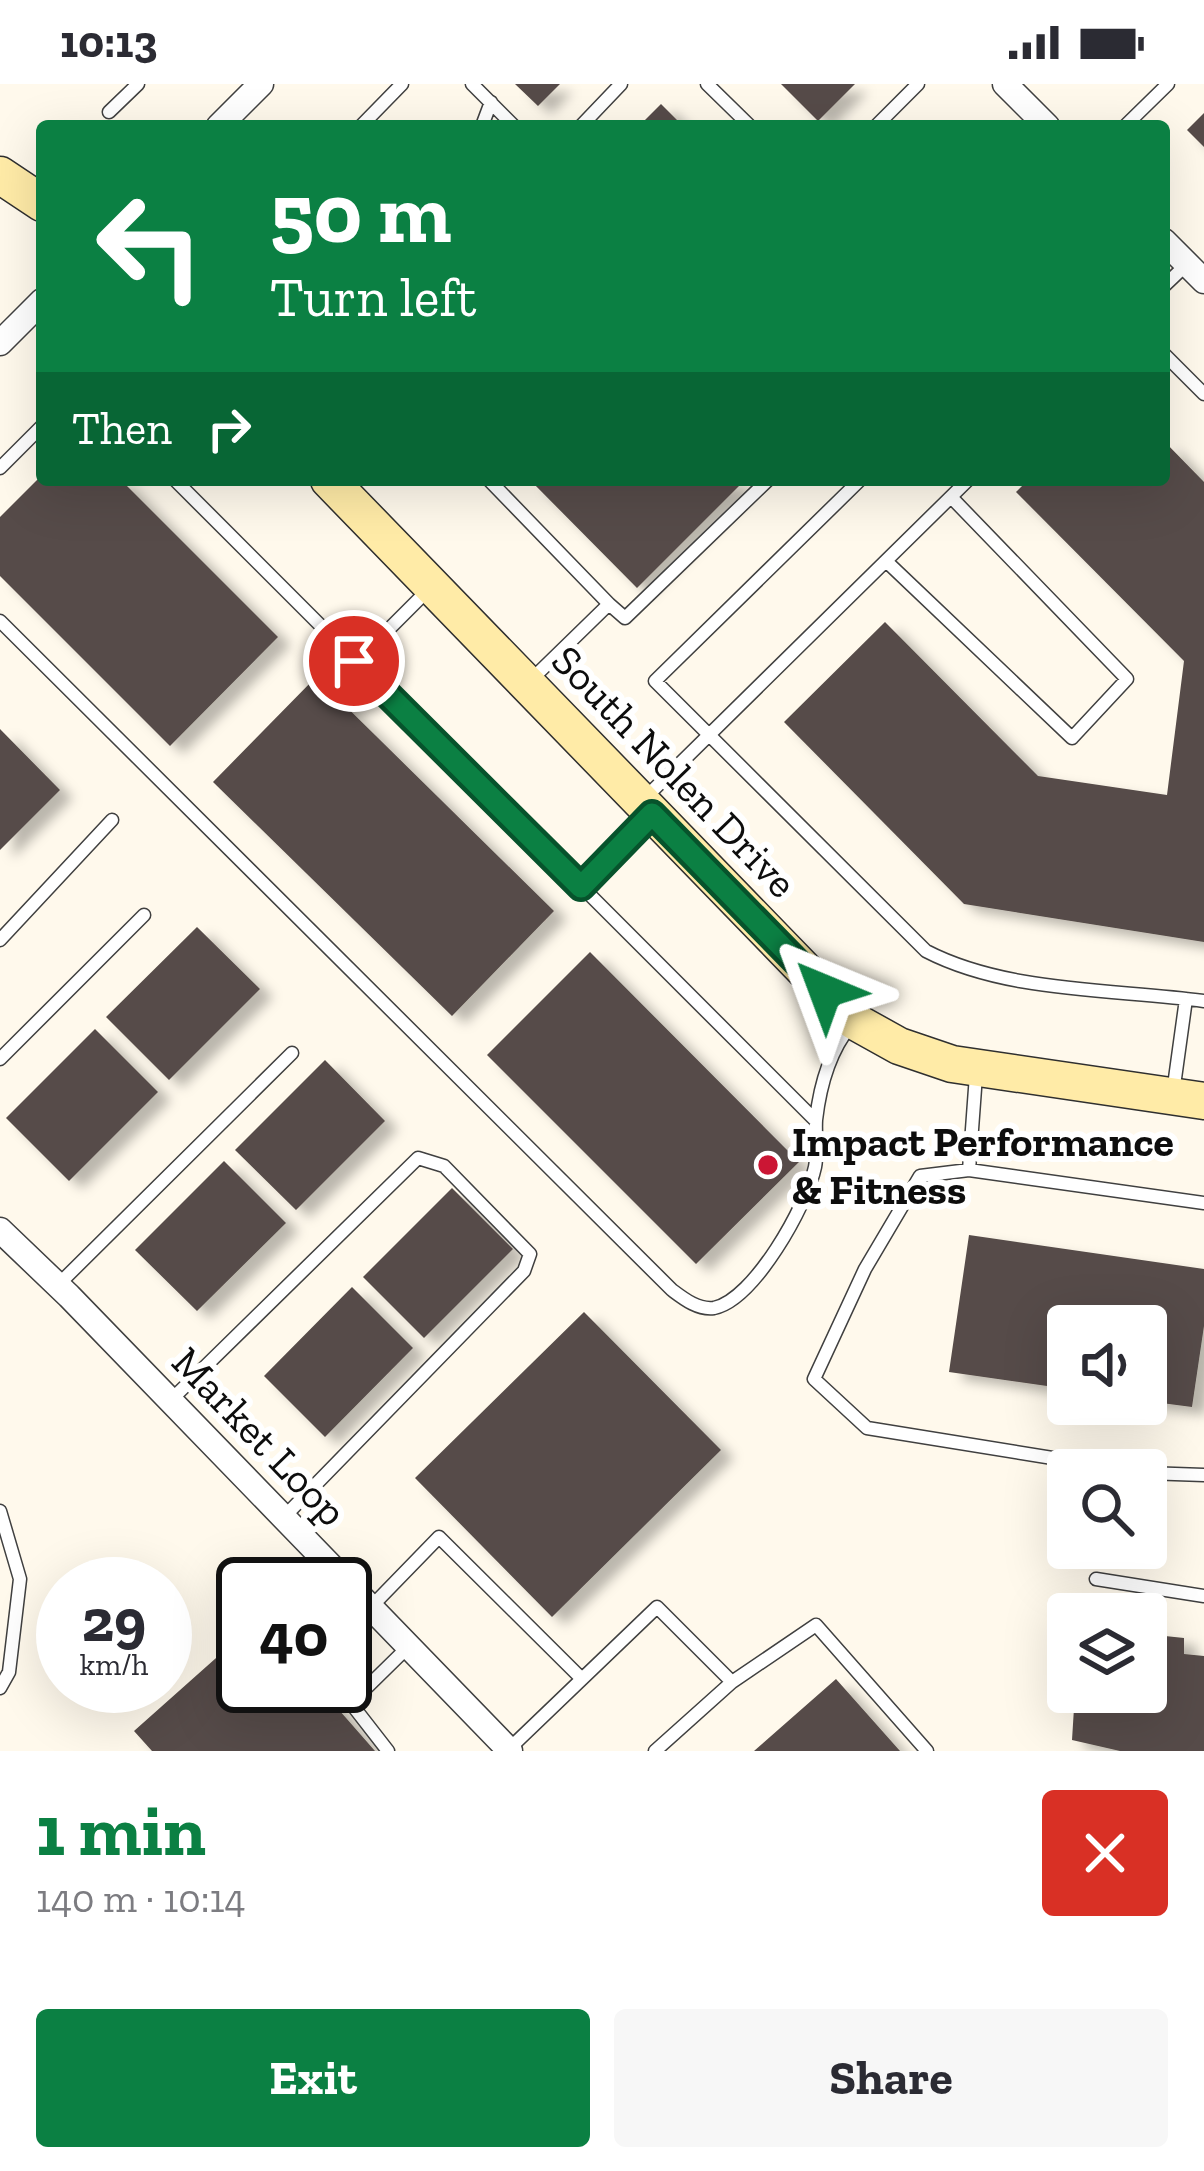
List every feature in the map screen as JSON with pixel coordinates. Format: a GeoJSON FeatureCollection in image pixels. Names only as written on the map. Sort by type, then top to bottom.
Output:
{"type":"FeatureCollection","features":[{"type":"Feature","properties":{"kind":"street"},"geometry":{"type":"LineString","coordinates":[[225,120],[261,84]]}},
{"type":"Feature","properties":{"kind":"street"},"geometry":{"type":"LineString","coordinates":[[1005,84],[1042,120]]}},
{"type":"Feature","properties":{"kind":"street"},"geometry":{"type":"LineString","coordinates":[[0,176],[36,199]]}},
{"type":"Feature","properties":{"kind":"street"},"geometry":{"type":"LineString","coordinates":[[1170,247],[1196,272]]}},
{"type":"Feature","properties":{"kind":"street"},"geometry":{"type":"LineString","coordinates":[[0,343],[36,307]]}},
{"type":"Feature","properties":{"kind":"street","name":"South Nolen Drive"},"geometry":{"type":"LineString","coordinates":[[335,486],[854,1021],[899,1046],[952,1064],[1188,1099]]}},
{"type":"Feature","properties":{"kind":"street","name":"Market Loop"},"geometry":{"type":"LineString","coordinates":[[0,1229],[323,1557]]}},
{"type":"Feature","properties":{"kind":"street","name":"Market Loop"},"geometry":{"type":"LineString","coordinates":[[372,1608],[510,1750]]}},
{"type":"Feature","properties":{"kind":"lane"},"geometry":{"type":"LineString","coordinates":[[110,112],[138,84]]}},
{"type":"Feature","properties":{"kind":"lane"},"geometry":{"type":"LineString","coordinates":[[367,120],[402,84]]}},
{"type":"Feature","properties":{"kind":"lane"},"geometry":{"type":"LineString","coordinates":[[472,84],[508,120]]}},
{"type":"Feature","properties":{"kind":"lane"},"geometry":{"type":"LineString","coordinates":[[586,120],[621,84]]}},
{"type":"Feature","properties":{"kind":"lane"},"geometry":{"type":"LineString","coordinates":[[707,84],[744,120]]}},
{"type":"Feature","properties":{"kind":"lane"},"geometry":{"type":"LineString","coordinates":[[882,120],[918,84]]}},
{"type":"Feature","properties":{"kind":"lane"},"geometry":{"type":"LineString","coordinates":[[1131,120],[1168,84]]}},
{"type":"Feature","properties":{"kind":"lane"},"geometry":{"type":"LineString","coordinates":[[484,120],[491,102]]}},
{"type":"Feature","properties":{"kind":"lane"},"geometry":{"type":"LineString","coordinates":[[1170,360],[1204,394]]}},
{"type":"Feature","properties":{"kind":"lane"},"geometry":{"type":"LineString","coordinates":[[0,467],[36,432]]}},
{"type":"Feature","properties":{"kind":"lane"},"geometry":{"type":"LineString","coordinates":[[181,486],[816,1121]]}},
{"type":"Feature","properties":{"kind":"lane"},"geometry":{"type":"LineString","coordinates":[[495,486],[625,618],[762,486]]}},
{"type":"Feature","properties":{"kind":"lane"},"geometry":{"type":"LineString","coordinates":[[854,486],[655,681],[926,951],[994,977],[1204,1001]]}},
{"type":"Feature","properties":{"kind":"lane"},"geometry":{"type":"LineString","coordinates":[[581,887],[709,735],[962,486]]}},
{"type":"Feature","properties":{"kind":"lane"},"geometry":{"type":"LineString","coordinates":[[886,561],[1072,738],[1127,679],[951,497]]}},
{"type":"Feature","properties":{"kind":"lane"},"geometry":{"type":"LineString","coordinates":[[356,662],[431,586]]}},
{"type":"Feature","properties":{"kind":"lane"},"geometry":{"type":"LineString","coordinates":[[527,684],[609,604]]}},
{"type":"Feature","properties":{"kind":"lane"},"geometry":{"type":"LineString","coordinates":[[0,621],[479,1102],[692,1305],[711,1309],[734,1299],[760,1273],[805,1196],[816,1165],[816,1121],[832,1048],[854,1021]]}},
{"type":"Feature","properties":{"kind":"lane"},"geometry":{"type":"LineString","coordinates":[[0,940],[112,820]]}},
{"type":"Feature","properties":{"kind":"lane"},"geometry":{"type":"LineString","coordinates":[[0,1059],[144,914]]}},
{"type":"Feature","properties":{"kind":"lane"},"geometry":{"type":"LineString","coordinates":[[1186,998],[1188,1099]]}},
{"type":"Feature","properties":{"kind":"lane"},"geometry":{"type":"LineString","coordinates":[[58,1285],[292,1053]]}},
{"type":"Feature","properties":{"kind":"lane"},"geometry":{"type":"LineString","coordinates":[[968,1170],[977,1067]]}},
{"type":"Feature","properties":{"kind":"lane"},"geometry":{"type":"LineString","coordinates":[[171,1400],[418,1158],[444,1166],[530,1254],[524,1271],[284,1517]]}},
{"type":"Feature","properties":{"kind":"lane"},"geometry":{"type":"LineString","coordinates":[[1047,1457],[867,1428],[814,1378],[865,1269],[920,1176],[968,1170],[1204,1203]]}},
{"type":"Feature","properties":{"kind":"lane"},"geometry":{"type":"LineString","coordinates":[[1167,1474],[1204,1475]]}},
{"type":"Feature","properties":{"kind":"lane"},"geometry":{"type":"LineString","coordinates":[[0,1511],[20,1579],[9,1672],[0,1688]]}},
{"type":"Feature","properties":{"kind":"lane"},"geometry":{"type":"LineString","coordinates":[[372,1606],[439,1538],[582,1679]]}},
{"type":"Feature","properties":{"kind":"lane"},"geometry":{"type":"LineString","coordinates":[[1096,1579],[1204,1596]]}},
{"type":"Feature","properties":{"kind":"lane"},"geometry":{"type":"LineString","coordinates":[[510,1750],[657,1607],[732,1682]]}},
{"type":"Feature","properties":{"kind":"lane"},"geometry":{"type":"LineString","coordinates":[[655,1751],[732,1682],[816,1624],[927,1751]]}},
{"type":"Feature","properties":{"kind":"lane"},"geometry":{"type":"LineString","coordinates":[[388,1751],[353,1706],[409,1646]]}},
{"type":"Feature","properties":{"kind":"building"},"geometry":{"type":"Polygon","coordinates":[[[515,84],[560,84],[538,106],[515,84]]]}},
{"type":"Feature","properties":{"kind":"building"},"geometry":{"type":"Polygon","coordinates":[[[781,84],[855,84],[819,120],[781,84]]]}},
{"type":"Feature","properties":{"kind":"building"},"geometry":{"type":"Polygon","coordinates":[[[661,104],[677,120],[645,120],[661,104]]]}},
{"type":"Feature","properties":{"kind":"building"},"geometry":{"type":"Polygon","coordinates":[[[1204,113],[1204,147],[1187,130],[1204,113]]]}},
{"type":"Feature","properties":{"kind":"building"},"geometry":{"type":"Polygon","coordinates":[[[1170,447],[1204,482],[1204,942],[964,904],[784,722],[885,622],[1038,776],[1167,795],[1184,661],[1016,492],[1022,486],[1170,486],[1170,447]]]}},
{"type":"Feature","properties":{"kind":"building"},"geometry":{"type":"Polygon","coordinates":[[[36,481],[36,486],[127,486],[278,637],[170,746],[0,576],[0,517],[36,481]]]}},
{"type":"Feature","properties":{"kind":"building"},"geometry":{"type":"Polygon","coordinates":[[[536,486],[739,486],[637,588],[536,486]]]}},
{"type":"Feature","properties":{"kind":"building"},"geometry":{"type":"Polygon","coordinates":[[[316,677],[554,911],[452,1016],[213,782],[316,677]]]}},
{"type":"Feature","properties":{"kind":"building"},"geometry":{"type":"Polygon","coordinates":[[[0,729],[60,790],[0,850],[0,729]]]}},
{"type":"Feature","properties":{"kind":"building"},"geometry":{"type":"Polygon","coordinates":[[[197,927],[260,989],[169,1080],[106,1017],[197,927]]]}},
{"type":"Feature","properties":{"kind":"building"},"geometry":{"type":"Polygon","coordinates":[[[590,952],[799,1162],[696,1264],[487,1055],[590,952]]]}},
{"type":"Feature","properties":{"kind":"building"},"geometry":{"type":"Polygon","coordinates":[[[95,1029],[158,1092],[69,1181],[6,1118],[95,1029]]]}},
{"type":"Feature","properties":{"kind":"building"},"geometry":{"type":"Polygon","coordinates":[[[325,1060],[385,1121],[296,1210],[235,1150],[325,1060]]]}},
{"type":"Feature","properties":{"kind":"building"},"geometry":{"type":"Polygon","coordinates":[[[224,1161],[286,1223],[197,1311],[135,1250],[224,1161]]]}},
{"type":"Feature","properties":{"kind":"building"},"geometry":{"type":"Polygon","coordinates":[[[452,1188],[513,1249],[424,1338],[363,1277],[452,1188]]]}},
{"type":"Feature","properties":{"kind":"building"},"geometry":{"type":"Polygon","coordinates":[[[969,1235],[1204,1269],[1204,1326],[1192,1407],[1167,1404],[1167,1305],[1047,1305],[1047,1386],[949,1372],[969,1235]]]}},
{"type":"Feature","properties":{"kind":"building"},"geometry":{"type":"Polygon","coordinates":[[[352,1287],[413,1348],[325,1437],[264,1376],[352,1287]]]}},
{"type":"Feature","properties":{"kind":"building"},"geometry":{"type":"Polygon","coordinates":[[[584,1312],[721,1450],[552,1617],[415,1478],[584,1312]]]}},
{"type":"Feature","properties":{"kind":"building"},"geometry":{"type":"Polygon","coordinates":[[[1167,1636],[1184,1638],[1184,1654],[1204,1656],[1204,1751],[1120,1751],[1072,1740],[1074,1713],[1167,1713],[1167,1636]]]}},
{"type":"Feature","properties":{"kind":"building"},"geometry":{"type":"Polygon","coordinates":[[[216,1658],[216,1713],[342,1713],[375,1751],[152,1751],[134,1731],[154,1713],[192,1713],[192,1679],[216,1658]]]}},
{"type":"Feature","properties":{"kind":"building"},"geometry":{"type":"Polygon","coordinates":[[[836,1679],[900,1751],[754,1751],[836,1679]]]}},
{"type":"Feature","properties":{"kind":"place","name":"Impact Performance & Fitness"},"geometry":{"type":"Point","coordinates":[768,1165]}},
{"type":"Feature","properties":{"kind":"route"},"geometry":{"type":"LineString","coordinates":[[354,661],[581,887],[652,814],[825,991]]}}]}
